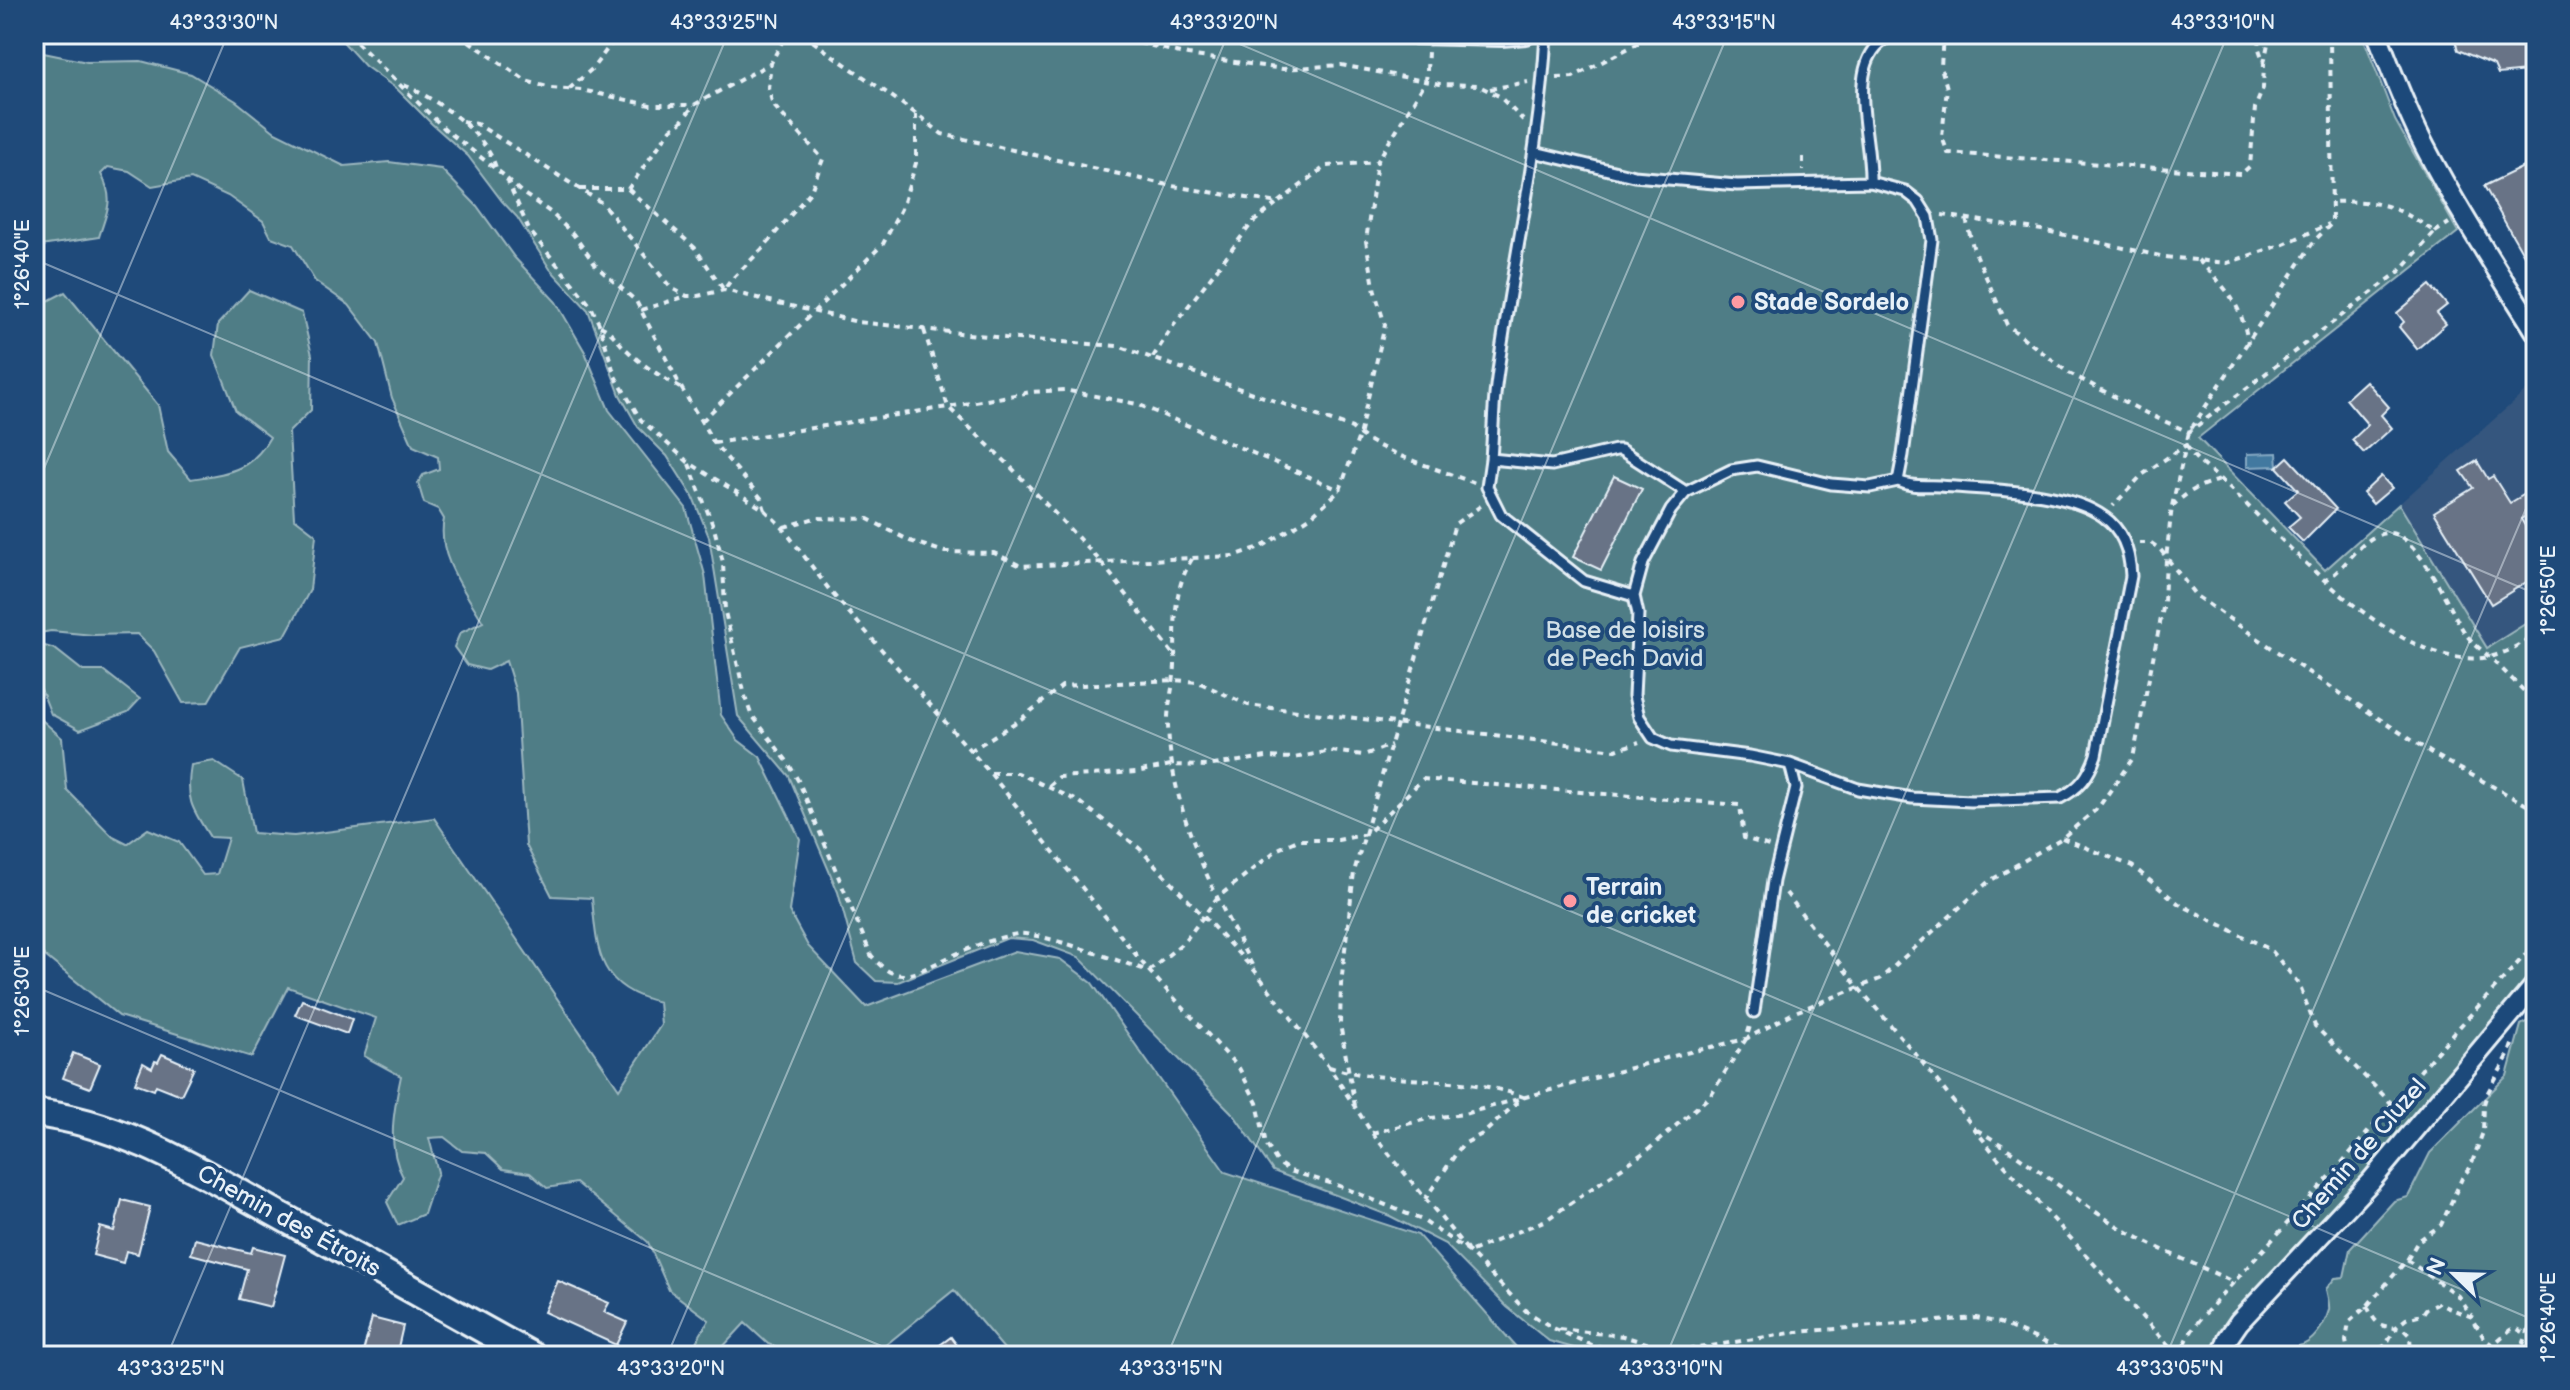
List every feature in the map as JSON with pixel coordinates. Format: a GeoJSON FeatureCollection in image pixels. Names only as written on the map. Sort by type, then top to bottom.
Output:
{"type":"FeatureCollection","features":[{"type":"Feature","properties":{"kind":"main road","name":"Chemin des Étroits"},"geometry":{"type":"LineString","coordinates":[[34,1113],[118,1133],[158,1150],[532,1356]]}},
{"type":"Feature","properties":{"kind":"street"},"geometry":{"type":"LineString","coordinates":[[1415,34],[1526,34]]}},
{"type":"Feature","properties":{"kind":"street"},"geometry":{"type":"LineString","coordinates":[[2377,34],[2425,147],[2466,220],[2536,332]]}},
{"type":"Feature","properties":{"kind":"street","name":"Chemin de Cluzel"},"geometry":{"type":"LineString","coordinates":[[2217,1355],[2239,1322],[2371,1181],[2536,984]]}},
{"type":"Feature","properties":{"kind":"lane"},"geometry":{"type":"LineString","coordinates":[[1546,34],[1538,125],[1496,388],[1487,487],[1501,515],[1584,581],[1634,596]]}},
{"type":"Feature","properties":{"kind":"lane"},"geometry":{"type":"LineString","coordinates":[[1870,182],[1862,81],[1875,47],[1891,34]]}},
{"type":"Feature","properties":{"kind":"lane"},"geometry":{"type":"LineString","coordinates":[[1534,152],[1634,176],[1737,185],[1870,182],[1905,191],[1918,201],[1928,217],[1932,240],[1898,481]]}},
{"type":"Feature","properties":{"kind":"lane"},"geometry":{"type":"LineString","coordinates":[[1491,459],[1552,465],[1621,450],[1686,492]]}},
{"type":"Feature","properties":{"kind":"lane"},"geometry":{"type":"LineString","coordinates":[[1757,466],[1831,484],[1870,487],[1898,481],[1910,486],[2043,495],[2067,501],[2103,516],[2125,542],[2131,560],[2131,576],[2096,755],[2091,771],[2072,792],[2060,798],[1971,801],[1912,798],[1858,789],[1790,764],[1671,746],[1653,738],[1639,717],[1634,696],[1638,614],[1634,596],[1643,563],[1671,510],[1686,492],[1731,470],[1757,466]]}},
{"type":"Feature","properties":{"kind":"lane"},"geometry":{"type":"LineString","coordinates":[[1754,1012],[1773,881],[1796,788],[1790,764]]}},
{"type":"Feature","properties":{"kind":"path"},"geometry":{"type":"LineString","coordinates":[[348,34],[446,130],[550,212],[573,234],[597,267],[636,301],[714,443],[756,491],[765,510]]}},
{"type":"Feature","properties":{"kind":"path"},"geometry":{"type":"LineString","coordinates":[[459,34],[526,81],[650,105],[694,105]]}},
{"type":"Feature","properties":{"kind":"path"},"geometry":{"type":"LineString","coordinates":[[569,89],[592,69],[615,39],[624,34]]}},
{"type":"Feature","properties":{"kind":"path"},"geometry":{"type":"LineString","coordinates":[[724,290],[811,191],[823,159],[773,105],[768,88],[771,63],[786,34]]}},
{"type":"Feature","properties":{"kind":"path"},"geometry":{"type":"LineString","coordinates":[[803,34],[942,134],[1172,186],[1278,203]]}},
{"type":"Feature","properties":{"kind":"path"},"geometry":{"type":"LineString","coordinates":[[1117,34],[1132,41],[1204,58],[1283,69],[1341,65],[1440,84],[1477,85],[1499,96],[1521,120],[1538,125]]}},
{"type":"Feature","properties":{"kind":"path"},"geometry":{"type":"LineString","coordinates":[[783,528],[815,518],[868,519],[910,541],[945,552],[994,553],[1021,566],[1234,556],[1263,546],[1310,517],[1340,490],[1359,436],[1385,325],[1375,292],[1366,241],[1377,162],[1426,81],[1429,34]]}},
{"type":"Feature","properties":{"kind":"path"},"geometry":{"type":"LineString","coordinates":[[1488,89],[1573,77],[1656,34]]}},
{"type":"Feature","properties":{"kind":"path"},"geometry":{"type":"LineString","coordinates":[[1943,34],[1941,67],[1947,88],[1942,137],[1948,153],[2241,174],[2250,166],[2255,108],[2263,88],[2270,34]]}},
{"type":"Feature","properties":{"kind":"path"},"geometry":{"type":"LineString","coordinates":[[2260,34],[2259,49],[2264,63]]}},
{"type":"Feature","properties":{"kind":"path"},"geometry":{"type":"LineString","coordinates":[[1372,1133],[1431,1118],[1464,1114],[1746,1039],[1795,1012],[1880,979],[1988,882],[2062,838],[2098,808],[2133,758],[2164,603],[2172,506],[2189,432],[2314,241],[2332,223],[2330,34]]}},
{"type":"Feature","properties":{"kind":"path"},"geometry":{"type":"LineString","coordinates":[[628,189],[671,129],[694,105],[771,63]]}},
{"type":"Feature","properties":{"kind":"path"},"geometry":{"type":"LineString","coordinates":[[401,84],[431,97],[462,121],[494,159],[497,170]]}},
{"type":"Feature","properties":{"kind":"path"},"geometry":{"type":"LineString","coordinates":[[702,421],[883,244],[903,205],[916,163],[916,113]]}},
{"type":"Feature","properties":{"kind":"path"},"geometry":{"type":"LineString","coordinates":[[462,121],[477,124],[602,203],[671,288],[687,296]]}},
{"type":"Feature","properties":{"kind":"path"},"geometry":{"type":"LineString","coordinates":[[1153,357],[1252,223],[1326,166],[1377,162]]}},
{"type":"Feature","properties":{"kind":"path"},"geometry":{"type":"LineString","coordinates":[[506,177],[529,230],[591,306],[615,376],[641,420],[688,462],[765,510],[783,528],[849,614],[990,773],[1149,971],[1239,1068],[1257,1103],[1266,1144],[1278,1163],[1290,1171],[1340,1186],[1412,1215],[1469,1252]]}},
{"type":"Feature","properties":{"kind":"path"},"geometry":{"type":"LineString","coordinates":[[578,189],[628,189],[695,248],[724,290]]}},
{"type":"Feature","properties":{"kind":"path"},"geometry":{"type":"LineString","coordinates":[[2189,432],[2400,271],[2435,232],[2403,211],[2376,202],[2332,202]]}},
{"type":"Feature","properties":{"kind":"path"},"geometry":{"type":"LineString","coordinates":[[1928,217],[1939,215],[2042,230],[2165,257],[2227,263],[2284,244],[2332,223]]}},
{"type":"Feature","properties":{"kind":"path"},"geometry":{"type":"LineString","coordinates":[[1966,219],[1976,257],[2007,325],[2069,373],[2189,432]]}},
{"type":"Feature","properties":{"kind":"path"},"geometry":{"type":"LineString","coordinates":[[2198,260],[2227,289],[2244,319],[2248,345]]}},
{"type":"Feature","properties":{"kind":"path"},"geometry":{"type":"LineString","coordinates":[[641,310],[687,296],[724,290],[858,322],[1005,338],[1118,346],[1352,428],[1359,436],[1487,487],[1482,506],[1455,524],[1354,872],[1341,984],[1340,1024],[1355,1106]]}},
{"type":"Feature","properties":{"kind":"path"},"geometry":{"type":"LineString","coordinates":[[600,326],[611,331],[626,350],[647,368],[682,389]]}},
{"type":"Feature","properties":{"kind":"path"},"geometry":{"type":"LineString","coordinates":[[924,329],[948,407],[1007,463],[1101,562],[1175,656]]}},
{"type":"Feature","properties":{"kind":"path"},"geometry":{"type":"LineString","coordinates":[[714,443],[1018,394],[1064,390],[1137,404],[1340,490]]}},
{"type":"Feature","properties":{"kind":"path"},"geometry":{"type":"LineString","coordinates":[[2186,445],[2197,463],[2221,480],[2324,581],[2365,614],[2406,638],[2438,654],[2461,658],[2490,657],[2512,650],[2536,634]]}},
{"type":"Feature","properties":{"kind":"path"},"geometry":{"type":"LineString","coordinates":[[2103,516],[2142,475],[2186,445]]}},
{"type":"Feature","properties":{"kind":"path"},"geometry":{"type":"LineString","coordinates":[[688,462],[723,562],[725,612],[751,714],[799,782],[876,962],[891,973],[909,975],[991,942],[1026,934],[1149,971]]}},
{"type":"Feature","properties":{"kind":"path"},"geometry":{"type":"LineString","coordinates":[[2172,506],[2203,483],[2221,480]]}},
{"type":"Feature","properties":{"kind":"path"},"geometry":{"type":"LineString","coordinates":[[2324,581],[2336,575],[2369,542],[2387,533],[2397,534],[2412,546],[2467,635],[2536,703]]}},
{"type":"Feature","properties":{"kind":"path"},"geometry":{"type":"LineString","coordinates":[[2125,542],[2151,543],[2160,549],[2196,596],[2433,754],[2536,810]]}},
{"type":"Feature","properties":{"kind":"path"},"geometry":{"type":"LineString","coordinates":[[1192,559],[1176,596],[1174,680],[1167,721],[1171,765],[1184,816],[1217,898],[1255,971]]}},
{"type":"Feature","properties":{"kind":"path"},"geometry":{"type":"LineString","coordinates":[[970,751],[1021,719],[1062,686],[1174,680],[1198,682],[1248,705],[1616,750],[1653,738]]}},
{"type":"Feature","properties":{"kind":"path"},"geometry":{"type":"LineString","coordinates":[[1049,786],[1059,777],[1136,772],[1171,765],[1207,766],[1266,757],[1294,758],[1331,751],[1364,755],[1391,745]]}},
{"type":"Feature","properties":{"kind":"path"},"geometry":{"type":"LineString","coordinates":[[990,773],[1018,773],[1049,786],[1080,802],[1139,848],[1255,971],[1329,1067],[1372,1133],[1469,1252],[1526,1311],[1553,1328],[1592,1345],[1639,1355],[1797,1332],[1976,1318],[2000,1323],[2076,1356]]}},
{"type":"Feature","properties":{"kind":"path"},"geometry":{"type":"LineString","coordinates":[[1149,971],[1185,941],[1217,898],[1278,849],[1298,840],[1338,840],[1367,834],[1423,779],[1740,805],[1744,838],[1780,850]]}},
{"type":"Feature","properties":{"kind":"path"},"geometry":{"type":"LineString","coordinates":[[2062,838],[2132,866],[2179,904],[2271,950],[2299,984],[2315,1026],[2392,1104]]}},
{"type":"Feature","properties":{"kind":"path"},"geometry":{"type":"LineString","coordinates":[[1773,881],[1781,887],[1857,986],[1996,1156],[2173,1351]]}},
{"type":"Feature","properties":{"kind":"path"},"geometry":{"type":"LineString","coordinates":[[2183,1356],[2191,1332],[2203,1316],[2536,943]]}},
{"type":"Feature","properties":{"kind":"path"},"geometry":{"type":"LineString","coordinates":[[1469,1252],[1546,1220],[1649,1149],[1710,1096],[1746,1039],[1754,1012]]}},
{"type":"Feature","properties":{"kind":"path"},"geometry":{"type":"LineString","coordinates":[[2349,1356],[2346,1341],[2349,1322],[2407,1260],[2418,1241],[2441,1225],[2463,1176],[2470,1168],[2483,1132],[2487,1094],[2514,1040],[2511,1012]]}},
{"type":"Feature","properties":{"kind":"path"},"geometry":{"type":"LineString","coordinates":[[1329,1067],[1349,1073],[1496,1087],[1523,1097]]}},
{"type":"Feature","properties":{"kind":"path"},"geometry":{"type":"LineString","coordinates":[[1425,1199],[1462,1145],[1484,1133],[1523,1097]]}},
{"type":"Feature","properties":{"kind":"path"},"geometry":{"type":"LineString","coordinates":[[1975,1129],[2010,1149],[2125,1231],[2235,1283]]}},
{"type":"Feature","properties":{"kind":"path"},"geometry":{"type":"LineString","coordinates":[[2407,1260],[2458,1296],[2485,1340],[2493,1345]]}},
{"type":"Feature","properties":{"kind":"path"},"geometry":{"type":"LineString","coordinates":[[2357,1356],[2386,1345],[2395,1328],[2406,1319],[2422,1315],[2435,1304],[2472,1317]]}},
{"type":"Feature","properties":{"kind":"path"},"geometry":{"type":"LineString","coordinates":[[2367,1306],[2373,1319],[2383,1327],[2403,1329],[2410,1336],[2411,1356]]}},
{"type":"Feature","properties":{"kind":"path"},"geometry":{"type":"LineString","coordinates":[[2519,1356],[2536,1309]]}},
{"type":"Feature","properties":{"kind":"path"},"geometry":{"type":"LineString","coordinates":[[1553,1328],[1623,1336],[1674,1352]]}},
{"type":"Feature","properties":{"kind":"path"},"geometry":{"type":"LineString","coordinates":[[2480,1356],[2515,1328],[2527,1334]]}},
{"type":"Feature","properties":{"kind":"path"},"geometry":{"type":"LineString","coordinates":[[2161,1356],[2184,1348],[2198,1354],[2217,1355]]}},
{"type":"Feature","properties":{"kind":"path"},"geometry":{"type":"LineString","coordinates":[[2487,1352],[2499,1356]]}},
{"type":"Feature","properties":{"kind":"shaded area"},"geometry":{"type":"Polygon","coordinates":[[[2536,382],[2536,617],[2487,649],[2399,504],[2536,382]]]}},
{"type":"Feature","properties":{"kind":"shaded area"},"geometry":{"type":"Polygon","coordinates":[[[2277,453],[2278,466],[2247,467],[2247,454],[2277,453]]]}},
{"type":"Feature","properties":{"kind":"green space","name":"Base de loisirs de Pech David"},"geometry":{"type":"Polygon","coordinates":[[[336,34],[2362,34],[2395,120],[2458,232],[2198,438],[2325,570],[2399,504],[2487,648],[2536,617],[2536,973],[2321,1230],[2230,1322],[2213,1350],[2213,1356],[1602,1356],[1549,1341],[1507,1307],[1445,1244],[1390,1216],[1273,1171],[1234,1115],[1079,957],[1033,940],[1008,938],[898,982],[876,981],[857,963],[838,892],[789,776],[738,716],[709,537],[693,497],[667,456],[638,427],[620,395],[588,310],[550,269],[517,217],[468,156],[397,89],[365,66],[336,34]]]}},
{"type":"Feature","properties":{"kind":"green space"},"geometry":{"type":"Polygon","coordinates":[[[34,51],[87,62],[141,61],[191,74],[236,101],[275,132],[344,166],[389,162],[441,169],[477,206],[514,257],[556,302],[585,352],[609,410],[686,508],[705,575],[721,715],[738,740],[760,757],[800,839],[789,911],[808,946],[866,1007],[1015,951],[1060,959],[1092,983],[1225,1172],[1418,1235],[1524,1356],[1123,1356],[1108,1348],[1097,1356],[1010,1356],[954,1290],[882,1348],[887,1356],[799,1356],[768,1344],[745,1323],[721,1349],[693,1347],[709,1320],[669,1290],[648,1242],[576,1183],[547,1188],[530,1173],[503,1169],[486,1153],[462,1151],[444,1137],[429,1138],[438,1172],[424,1214],[398,1225],[387,1202],[403,1177],[393,1140],[401,1076],[364,1056],[376,1018],[288,987],[252,1057],[119,1016],[34,947],[34,713],[62,738],[67,790],[113,837],[127,844],[148,829],[179,842],[203,875],[217,874],[228,838],[210,837],[194,811],[189,787],[191,765],[214,761],[243,780],[253,833],[294,836],[434,818],[619,1089],[661,1025],[659,1002],[624,987],[604,965],[596,935],[592,898],[552,896],[526,845],[516,693],[506,661],[487,670],[467,665],[454,647],[460,633],[483,622],[448,559],[444,546],[444,519],[438,509],[424,503],[418,483],[423,475],[439,469],[438,457],[413,446],[392,398],[378,343],[349,305],[315,281],[293,245],[271,237],[263,221],[228,196],[191,179],[152,186],[129,171],[108,167],[101,174],[109,199],[99,237],[34,247],[34,51]]]}},
{"type":"Feature","properties":{"kind":"green space"},"geometry":{"type":"Polygon","coordinates":[[[249,290],[302,313],[312,355],[311,410],[289,432],[294,518],[316,535],[310,590],[285,636],[240,647],[208,702],[183,703],[154,651],[137,634],[93,635],[51,631],[34,634],[34,308],[65,292],[158,405],[168,452],[191,479],[237,469],[255,457],[270,437],[236,411],[214,355],[218,324],[249,290]]]}},
{"type":"Feature","properties":{"kind":"green space"},"geometry":{"type":"Polygon","coordinates":[[[34,643],[55,649],[83,671],[104,671],[140,699],[128,712],[80,730],[51,714],[41,689],[34,692],[34,643]]]}},
{"type":"Feature","properties":{"kind":"green space"},"geometry":{"type":"Polygon","coordinates":[[[2528,1021],[2536,1025],[2536,1356],[2297,1355],[2298,1346],[2313,1337],[2325,1321],[2329,1308],[2326,1289],[2335,1278],[2344,1277],[2350,1249],[2394,1201],[2408,1197],[2430,1153],[2507,1076],[2521,1025],[2528,1021]]]}},
{"type":"Feature","properties":{"kind":"building"},"geometry":{"type":"Polygon","coordinates":[[[2453,34],[2536,34],[2536,70],[2498,74],[2494,65],[2458,50],[2453,34]]]}},
{"type":"Feature","properties":{"kind":"building"},"geometry":{"type":"Polygon","coordinates":[[[2523,167],[2536,189],[2536,276],[2484,186],[2523,167]]]}},
{"type":"Feature","properties":{"kind":"building"},"geometry":{"type":"Polygon","coordinates":[[[2430,285],[2447,305],[2437,313],[2446,324],[2417,349],[2399,327],[2404,322],[2397,313],[2430,285]]]}},
{"type":"Feature","properties":{"kind":"building"},"geometry":{"type":"Polygon","coordinates":[[[2366,381],[2389,407],[2381,415],[2392,428],[2364,453],[2352,440],[2368,425],[2346,399],[2366,381]]]}},
{"type":"Feature","properties":{"kind":"building"},"geometry":{"type":"Polygon","coordinates":[[[2288,457],[2336,509],[2303,542],[2288,527],[2300,517],[2285,501],[2298,490],[2277,467],[2288,457]]]}},
{"type":"Feature","properties":{"kind":"building"},"geometry":{"type":"Polygon","coordinates":[[[2477,461],[2488,479],[2493,476],[2510,503],[2525,494],[2535,510],[2521,519],[2536,544],[2536,576],[2491,604],[2434,512],[2473,488],[2461,471],[2477,461]]]}},
{"type":"Feature","properties":{"kind":"building"},"geometry":{"type":"Polygon","coordinates":[[[1614,476],[1642,489],[1601,570],[1573,557],[1614,476]]]}},
{"type":"Feature","properties":{"kind":"building"},"geometry":{"type":"Polygon","coordinates":[[[2381,476],[2392,488],[2373,504],[2363,493],[2381,476]]]}},
{"type":"Feature","properties":{"kind":"building"},"geometry":{"type":"Polygon","coordinates":[[[302,1000],[352,1019],[347,1034],[295,1015],[302,1000]]]}},
{"type":"Feature","properties":{"kind":"building"},"geometry":{"type":"Polygon","coordinates":[[[73,1053],[100,1064],[90,1088],[63,1078],[73,1053]]]}},
{"type":"Feature","properties":{"kind":"building"},"geometry":{"type":"Polygon","coordinates":[[[162,1054],[194,1068],[181,1095],[156,1085],[154,1090],[135,1083],[143,1063],[152,1068],[162,1054]]]}},
{"type":"Feature","properties":{"kind":"building"},"geometry":{"type":"Polygon","coordinates":[[[122,1200],[150,1207],[138,1254],[126,1251],[123,1263],[93,1255],[100,1227],[114,1231],[122,1200]]]}},
{"type":"Feature","properties":{"kind":"building"},"geometry":{"type":"Polygon","coordinates":[[[195,1239],[251,1253],[253,1247],[285,1255],[271,1307],[239,1299],[247,1269],[191,1254],[195,1239]]]}},
{"type":"Feature","properties":{"kind":"building"},"geometry":{"type":"Polygon","coordinates":[[[558,1281],[609,1303],[604,1312],[627,1322],[616,1345],[544,1312],[558,1281]]]}},
{"type":"Feature","properties":{"kind":"building"},"geometry":{"type":"Polygon","coordinates":[[[372,1318],[403,1326],[396,1356],[362,1356],[372,1318]]]}},
{"type":"Feature","properties":{"kind":"building"},"geometry":{"type":"Polygon","coordinates":[[[951,1337],[965,1356],[925,1356],[951,1337]]]}},
{"type":"Feature","properties":{"kind":"place","name":"Stade Sordelo"},"geometry":{"type":"Point","coordinates":[1738,302]}},
{"type":"Feature","properties":{"kind":"place","name":"Terrain de cricket"},"geometry":{"type":"Point","coordinates":[1570,901]}}]}
